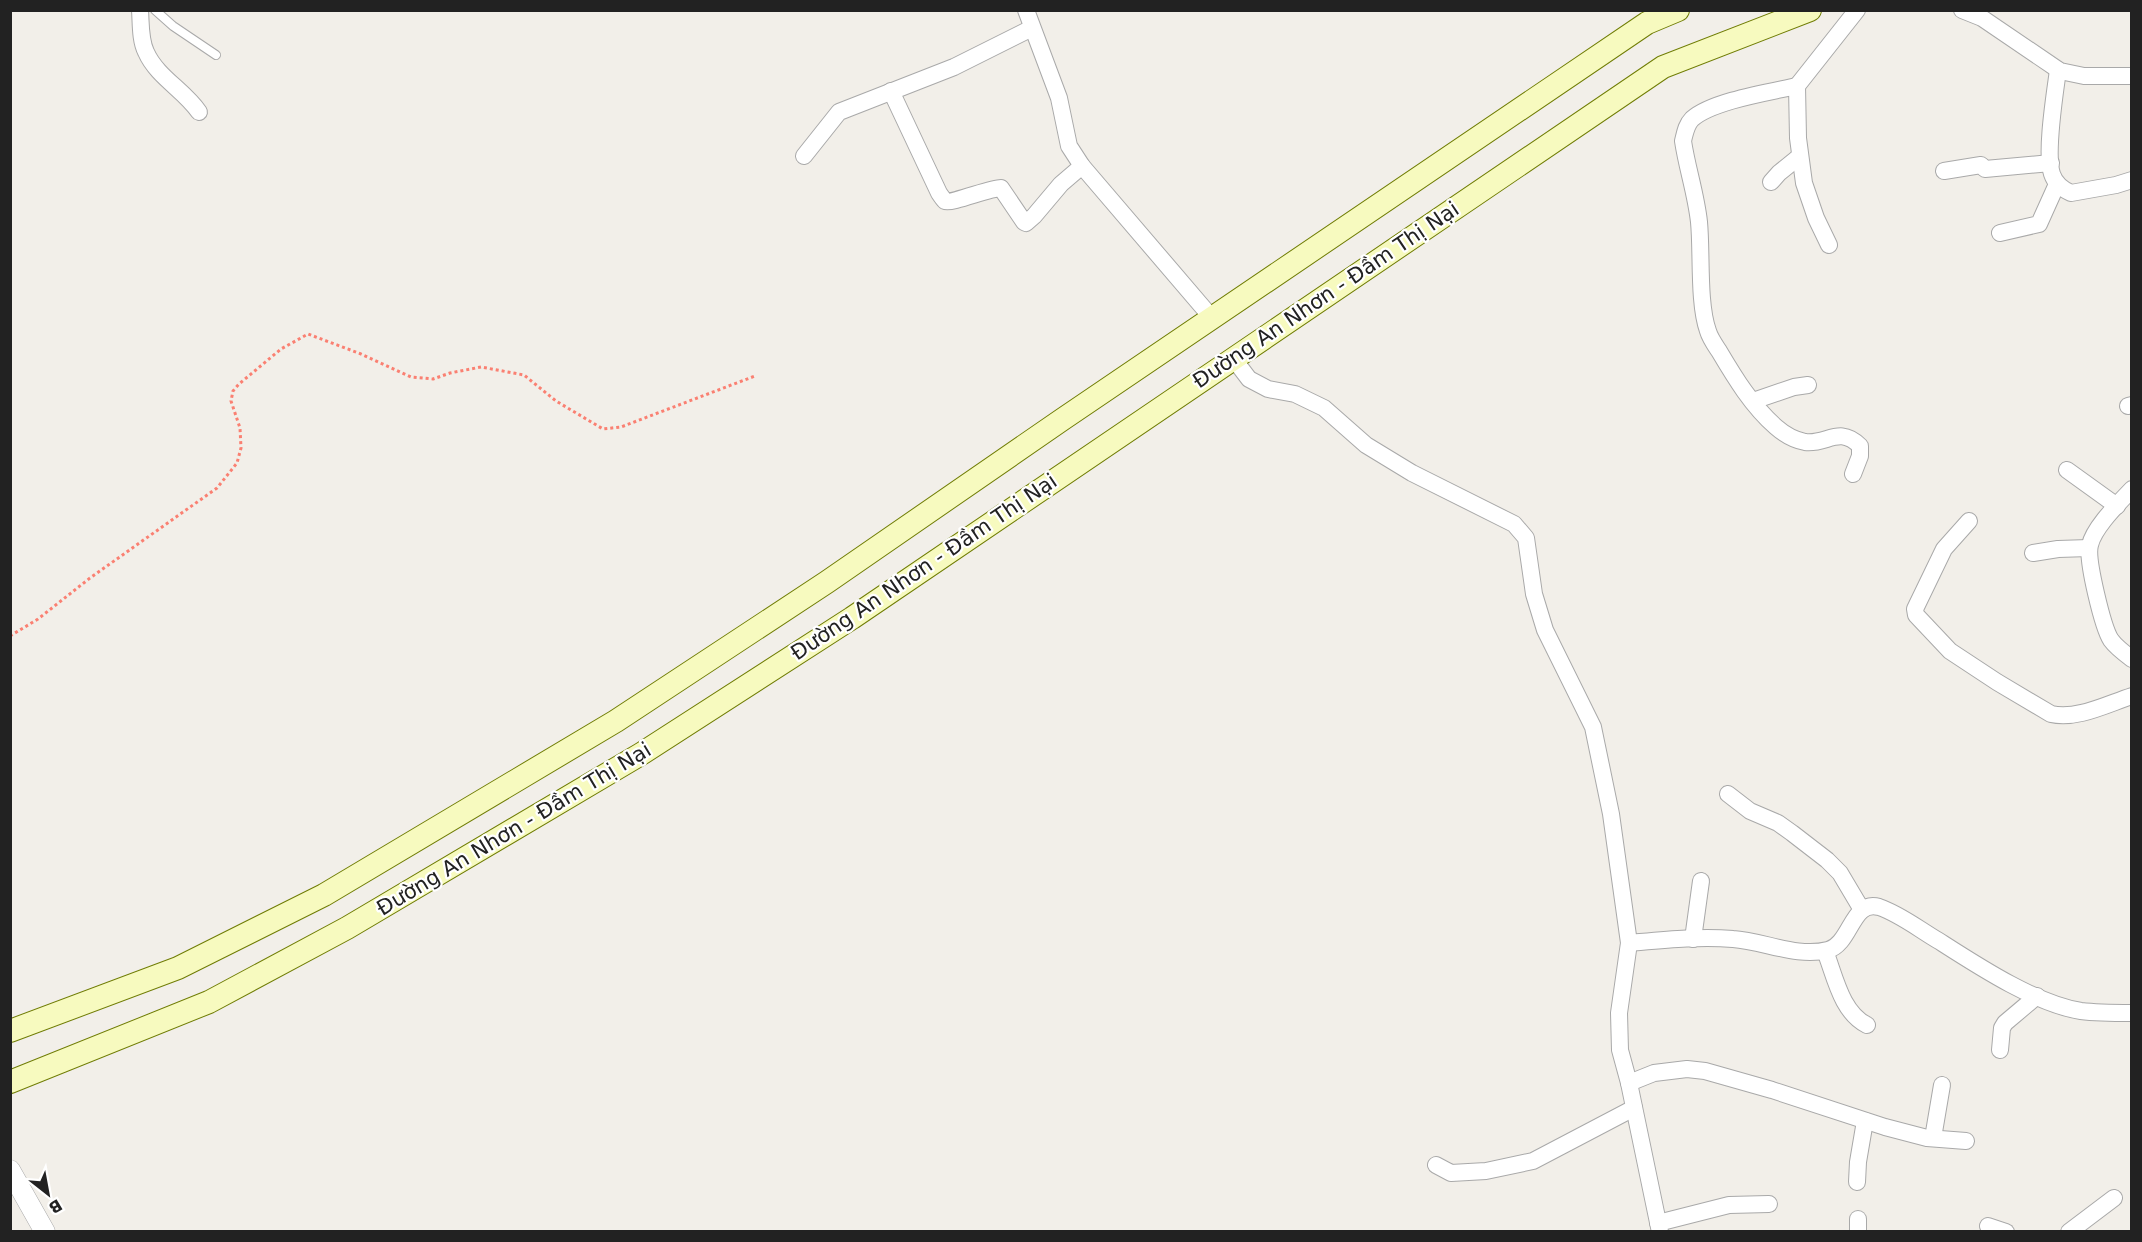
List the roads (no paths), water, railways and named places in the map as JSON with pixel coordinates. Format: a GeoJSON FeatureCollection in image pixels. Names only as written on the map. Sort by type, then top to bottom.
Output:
{"type":"FeatureCollection","features":[{"type":"Feature","properties":{"kind":"main road","name":"Đường An Nhơn - Đầm Thị Nại"},"geometry":{"type":"LineString","coordinates":[[10,1031],[178,968],[324,895],[616,721],[827,582],[1647,22],[1678,10]]}},
{"type":"Feature","properties":{"kind":"main road","name":"Đường An Nhơn - Đầm Thị Nại"},"geometry":{"type":"LineString","coordinates":[[10,1082],[209,1002],[347,928],[631,760],[852,618],[1663,67],[1810,10]]}},
{"type":"Feature","properties":{"kind":"street"},"geometry":{"type":"LineString","coordinates":[[140,10],[141,34],[145,51],[155,67],[193,102],[199,112]]}},
{"type":"Feature","properties":{"kind":"street"},"geometry":{"type":"LineString","coordinates":[[1026,10],[1059,98],[1069,146],[1082,166],[1212,318]]}},
{"type":"Feature","properties":{"kind":"street"},"geometry":{"type":"LineString","coordinates":[[1853,474],[1860,456],[1860,446],[1855,441],[1849,437],[1833,436],[1806,442],[1792,438],[1778,428],[1739,385],[1708,332],[1703,305],[1698,220],[1683,141],[1688,124],[1702,112],[1797,86],[1857,10]]}},
{"type":"Feature","properties":{"kind":"street"},"geometry":{"type":"LineString","coordinates":[[1962,10],[1982,18],[2058,70],[2084,75],[2132,76]]}},
{"type":"Feature","properties":{"kind":"street"},"geometry":{"type":"LineString","coordinates":[[804,156],[839,112],[954,67],[1032,28]]}},
{"type":"Feature","properties":{"kind":"street"},"geometry":{"type":"LineString","coordinates":[[2058,70],[2052,114],[2050,163],[2051,173],[2057,184],[2071,193],[2132,180]]}},
{"type":"Feature","properties":{"kind":"street"},"geometry":{"type":"LineString","coordinates":[[1797,86],[1800,156],[1804,183],[1816,218],[1829,245]]}},
{"type":"Feature","properties":{"kind":"street"},"geometry":{"type":"LineString","coordinates":[[891,91],[939,193],[945,201],[950,202],[1001,188],[1026,223],[1061,184],[1082,166]]}},
{"type":"Feature","properties":{"kind":"street"},"geometry":{"type":"LineString","coordinates":[[1771,182],[1779,172],[1800,156]]}},
{"type":"Feature","properties":{"kind":"street"},"geometry":{"type":"LineString","coordinates":[[1944,171],[1981,165],[1985,170],[2050,163]]}},
{"type":"Feature","properties":{"kind":"street"},"geometry":{"type":"LineString","coordinates":[[2000,232],[2039,224],[2057,184]]}},
{"type":"Feature","properties":{"kind":"street"},"geometry":{"type":"LineString","coordinates":[[1233,358],[1249,379],[1268,389],[1294,394],[1324,408],[1366,445],[1412,473],[1514,524],[1526,538],[1534,594],[1545,630],[1593,727],[1611,814],[1629,943],[1619,1013],[1620,1050],[1659,1227],[1729,1205],[1769,1204]]}},
{"type":"Feature","properties":{"kind":"street"},"geometry":{"type":"LineString","coordinates":[[1753,401],[1794,387],[1808,385]]}},
{"type":"Feature","properties":{"kind":"street"},"geometry":{"type":"LineString","coordinates":[[2067,470],[2116,507]]}},
{"type":"Feature","properties":{"kind":"street"},"geometry":{"type":"LineString","coordinates":[[2132,489],[2093,537],[2089,548],[2107,632],[2112,642],[2132,659]]}},
{"type":"Feature","properties":{"kind":"street"},"geometry":{"type":"LineString","coordinates":[[1969,521],[1944,549],[1914,609],[1916,615],[1950,651],[2051,714],[2071,715],[2132,696]]}},
{"type":"Feature","properties":{"kind":"street"},"geometry":{"type":"LineString","coordinates":[[2033,553],[2089,548]]}},
{"type":"Feature","properties":{"kind":"street"},"geometry":{"type":"LineString","coordinates":[[1728,794],[1750,811],[1792,832],[1827,860],[1840,873],[1862,910]]}},
{"type":"Feature","properties":{"kind":"street"},"geometry":{"type":"LineString","coordinates":[[1693,939],[1701,881]]}},
{"type":"Feature","properties":{"kind":"street"},"geometry":{"type":"LineString","coordinates":[[1629,943],[1734,939],[1803,951],[1825,951],[1841,943],[1865,907],[1877,906],[1890,911],[2001,979],[2037,996],[2081,1011],[2132,1013]]}},
{"type":"Feature","properties":{"kind":"street"},"geometry":{"type":"LineString","coordinates":[[1825,951],[1852,1015],[1867,1025]]}},
{"type":"Feature","properties":{"kind":"street"},"geometry":{"type":"LineString","coordinates":[[2000,1050],[2002,1028],[2005,1023],[2037,996]]}},
{"type":"Feature","properties":{"kind":"street"},"geometry":{"type":"LineString","coordinates":[[1629,1083],[1654,1073],[1687,1069],[1705,1071],[1865,1121],[1933,1138],[1966,1141]]}},
{"type":"Feature","properties":{"kind":"street"},"geometry":{"type":"LineString","coordinates":[[1933,1138],[1942,1085]]}},
{"type":"Feature","properties":{"kind":"street"},"geometry":{"type":"LineString","coordinates":[[1436,1165],[1452,1173],[1485,1171],[1533,1161],[1634,1108]]}},
{"type":"Feature","properties":{"kind":"street"},"geometry":{"type":"LineString","coordinates":[[1857,1182],[1857,1162],[1865,1121]]}},
{"type":"Feature","properties":{"kind":"street"},"geometry":{"type":"LineString","coordinates":[[10,1170],[45,1232]]}},
{"type":"Feature","properties":{"kind":"street"},"geometry":{"type":"LineString","coordinates":[[2078,1228],[2114,1198]]}},
{"type":"Feature","properties":{"kind":"street"},"geometry":{"type":"LineString","coordinates":[[1988,1226],[2006,1232]]}},
{"type":"Feature","properties":{"kind":"lane"},"geometry":{"type":"LineString","coordinates":[[155,10],[173,26],[216,55]]}}]}
